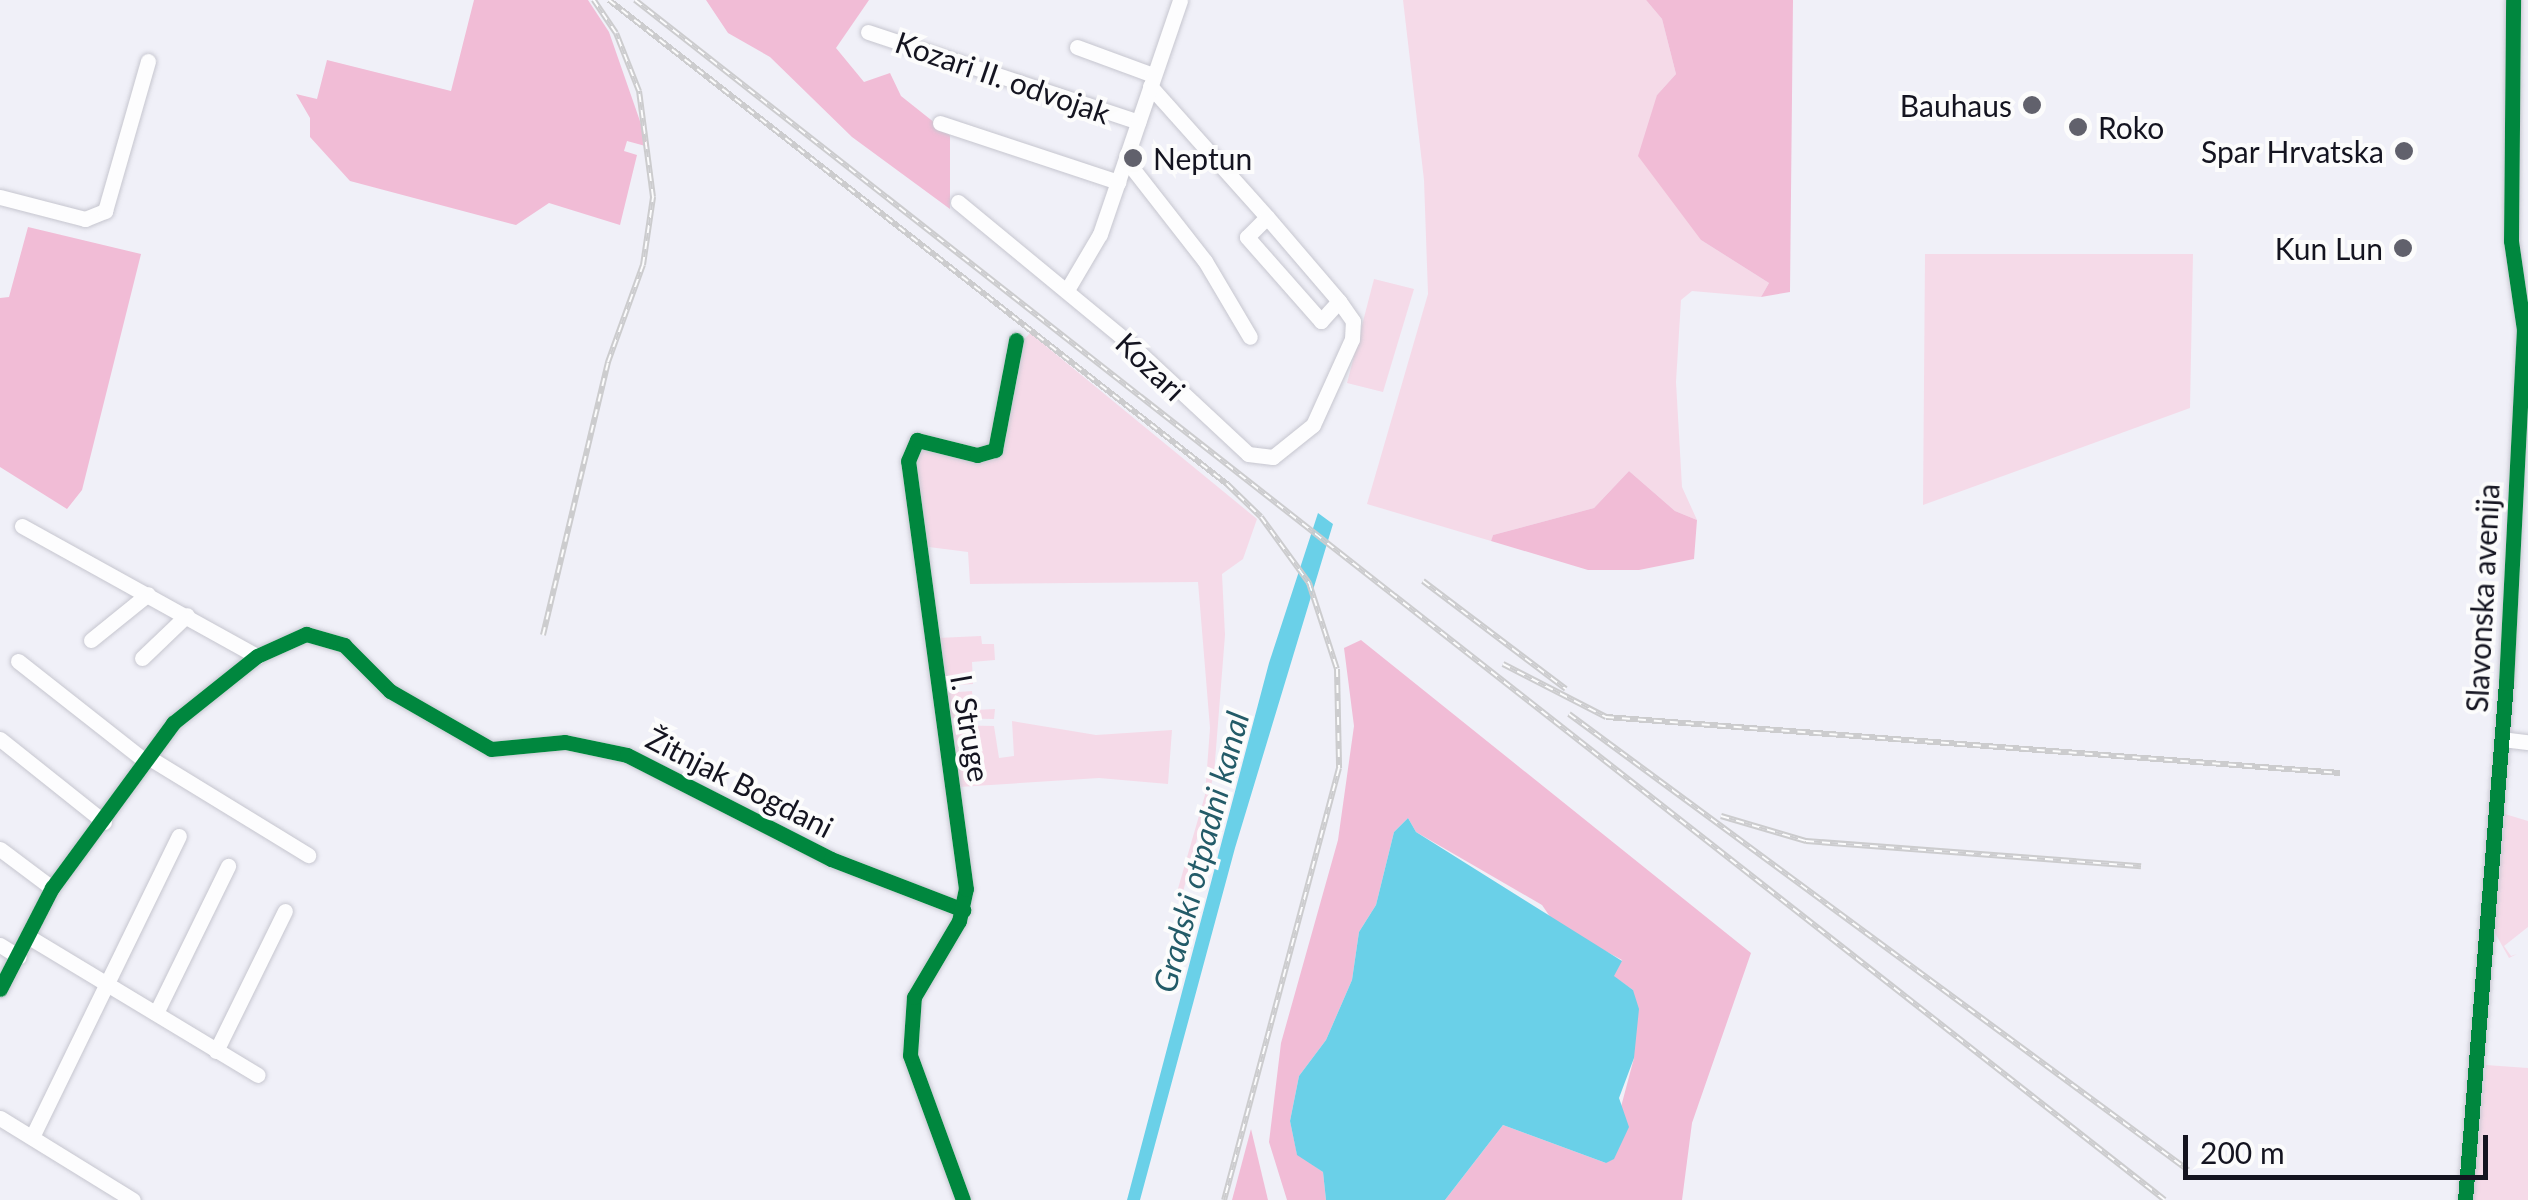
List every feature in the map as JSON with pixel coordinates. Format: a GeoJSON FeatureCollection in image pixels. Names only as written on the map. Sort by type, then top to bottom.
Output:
{"type":"FeatureCollection","features":[{"type":"Feature","properties":{"kind":"street"},"geometry":{"type":"LineString","coordinates":[[1067,290],[1100,234],[1180,0]]}},
{"type":"Feature","properties":{"kind":"street","name":"Slavonska avenija"},"geometry":{"type":"LineString","coordinates":[[2465,1200],[2502,739],[2524,330],[2524,287],[2511,241],[2513,0]]}},
{"type":"Feature","properties":{"kind":"street","name":"Kozari II. odvojak"},"geometry":{"type":"LineString","coordinates":[[868,32],[1138,122]]}},
{"type":"Feature","properties":{"kind":"street"},"geometry":{"type":"LineString","coordinates":[[1077,47],[1151,80],[1339,301],[1321,320],[1247,237],[1266,217]]}},
{"type":"Feature","properties":{"kind":"street"},"geometry":{"type":"LineString","coordinates":[[0,197],[85,219],[104,211],[148,61]]}},
{"type":"Feature","properties":{"kind":"street"},"geometry":{"type":"LineString","coordinates":[[940,123],[1118,182]]}},
{"type":"Feature","properties":{"kind":"street"},"geometry":{"type":"LineString","coordinates":[[1126,160],[1205,261],[1250,337]]}},
{"type":"Feature","properties":{"kind":"street","name":"Kozari"},"geometry":{"type":"LineString","coordinates":[[958,202],[1067,290],[1248,454],[1274,457],[1313,425],[1352,338],[1353,321],[1339,301]]}},
{"type":"Feature","properties":{"kind":"street","name":"I. Struge"},"geometry":{"type":"LineString","coordinates":[[963,1200],[918,1083],[910,1030],[918,985],[963,910],[966,869],[934,689],[908,461],[917,440],[977,455],[995,450],[1016,340]]}},
{"type":"Feature","properties":{"kind":"street"},"geometry":{"type":"LineString","coordinates":[[22,526],[258,656]]}},
{"type":"Feature","properties":{"kind":"street"},"geometry":{"type":"LineString","coordinates":[[91,640],[148,594]]}},
{"type":"Feature","properties":{"kind":"street"},"geometry":{"type":"LineString","coordinates":[[142,658],[187,615]]}},
{"type":"Feature","properties":{"kind":"street","name":"Žitnjak Bogdani"},"geometry":{"type":"LineString","coordinates":[[0,989],[52,888],[173,723],[258,656],[306,634],[334,640],[390,691],[483,746],[565,742],[627,755],[831,859],[963,910]]}},
{"type":"Feature","properties":{"kind":"street"},"geometry":{"type":"LineString","coordinates":[[18,661],[147,759],[308,855]]}},
{"type":"Feature","properties":{"kind":"street"},"geometry":{"type":"LineString","coordinates":[[0,739],[104,822]]}},
{"type":"Feature","properties":{"kind":"street"},"geometry":{"type":"LineString","coordinates":[[2502,739],[2528,742]]}},
{"type":"Feature","properties":{"kind":"street"},"geometry":{"type":"LineString","coordinates":[[32,1137],[179,836]]}},
{"type":"Feature","properties":{"kind":"street"},"geometry":{"type":"LineString","coordinates":[[0,850],[52,888]]}},
{"type":"Feature","properties":{"kind":"street"},"geometry":{"type":"LineString","coordinates":[[156,1012],[228,866]]}},
{"type":"Feature","properties":{"kind":"street"},"geometry":{"type":"LineString","coordinates":[[216,1051],[285,911]]}},
{"type":"Feature","properties":{"kind":"street"},"geometry":{"type":"LineString","coordinates":[[29,936],[258,1075]]}},
{"type":"Feature","properties":{"kind":"street"},"geometry":{"type":"LineString","coordinates":[[0,945],[19,957]]}},
{"type":"Feature","properties":{"kind":"street"},"geometry":{"type":"LineString","coordinates":[[0,1118],[133,1200]]}},
{"type":"Feature","properties":{"kind":"shaded area"},"geometry":{"type":"Polygon","coordinates":[[[474,0],[588,0],[609,32],[649,147],[627,141],[624,151],[637,155],[620,225],[549,203],[516,225],[350,181],[310,137],[310,118],[296,94],[317,99],[327,60],[451,91],[474,0]]]}},
{"type":"Feature","properties":{"kind":"shaded area"},"geometry":{"type":"Polygon","coordinates":[[[706,0],[869,0],[836,48],[864,82],[890,73],[901,96],[950,135],[950,209],[852,137],[770,57],[728,33],[706,0]]]}},
{"type":"Feature","properties":{"kind":"shaded area"},"geometry":{"type":"Polygon","coordinates":[[[1403,0],[1646,0],[1662,19],[1676,74],[1657,95],[1701,240],[1769,283],[1761,297],[1692,291],[1681,300],[1676,382],[1682,487],[1697,520],[1675,511],[1629,471],[1594,508],[1493,535],[1491,541],[1367,504],[1428,294],[1424,180],[1403,0]]]}},
{"type":"Feature","properties":{"kind":"shaded area"},"geometry":{"type":"Polygon","coordinates":[[[1646,0],[1793,0],[1790,292],[1761,297],[1769,283],[1701,240],[1638,156],[1657,95],[1676,74],[1662,19],[1646,0]]]}},
{"type":"Feature","properties":{"kind":"shaded area"},"geometry":{"type":"Polygon","coordinates":[[[28,227],[141,254],[82,490],[67,509],[0,467],[0,298],[9,297],[28,227]]]}},
{"type":"Feature","properties":{"kind":"shaded area"},"geometry":{"type":"Polygon","coordinates":[[[1925,254],[2193,254],[2190,408],[1923,505],[1925,254]]]}},
{"type":"Feature","properties":{"kind":"shaded area"},"geometry":{"type":"Polygon","coordinates":[[[1374,279],[1414,289],[1383,392],[1347,383],[1374,279]]]}},
{"type":"Feature","properties":{"kind":"shaded area"},"geometry":{"type":"Polygon","coordinates":[[[1030,333],[1257,519],[1243,559],[1222,574],[1225,635],[1214,774],[1183,892],[1177,892],[1205,795],[1210,728],[1198,582],[970,584],[968,552],[921,546],[914,448],[917,443],[992,457],[1018,346],[1030,333]]]}},
{"type":"Feature","properties":{"kind":"shaded area"},"geometry":{"type":"Polygon","coordinates":[[[1629,471],[1675,511],[1697,520],[1694,559],[1639,570],[1588,570],[1491,541],[1493,535],[1594,508],[1629,471]]]}},
{"type":"Feature","properties":{"kind":"shaded area"},"geometry":{"type":"Polygon","coordinates":[[[981,636],[982,644],[994,644],[995,660],[972,662],[973,684],[941,686],[937,638],[981,636]]]}},
{"type":"Feature","properties":{"kind":"shaded area"},"geometry":{"type":"Polygon","coordinates":[[[1361,640],[1751,953],[1692,1123],[1682,1200],[1445,1200],[1503,1125],[1606,1163],[1634,1058],[1633,990],[1613,976],[1622,960],[1555,924],[1542,905],[1416,832],[1408,818],[1394,832],[1376,905],[1359,932],[1352,980],[1326,1040],[1299,1076],[1290,1121],[1297,1154],[1323,1172],[1326,1200],[1287,1200],[1269,1142],[1281,1043],[1338,840],[1354,726],[1344,648],[1361,640]]]}},
{"type":"Feature","properties":{"kind":"shaded area"},"geometry":{"type":"Polygon","coordinates":[[[972,691],[974,710],[995,709],[994,719],[945,718],[945,693],[972,691]]]}},
{"type":"Feature","properties":{"kind":"shaded area"},"geometry":{"type":"Polygon","coordinates":[[[1012,721],[1096,735],[1172,730],[1168,784],[1099,778],[959,787],[946,725],[994,726],[999,758],[1014,756],[1012,721]]]}},
{"type":"Feature","properties":{"kind":"shaded area"},"geometry":{"type":"Polygon","coordinates":[[[2505,814],[2528,821],[2528,927],[2504,946],[2511,956],[2517,954],[2509,958],[2494,931],[2505,814]]]}},
{"type":"Feature","properties":{"kind":"shaded area"},"geometry":{"type":"Polygon","coordinates":[[[2486,1065],[2528,1068],[2528,1200],[2471,1200],[2486,1065]]]}},
{"type":"Feature","properties":{"kind":"shaded area"},"geometry":{"type":"Polygon","coordinates":[[[1251,1129],[1268,1200],[1232,1200],[1251,1129]]]}},
{"type":"Feature","properties":{"kind":"water"},"geometry":{"type":"Polygon","coordinates":[[[1318,513],[1333,524],[1235,848],[1140,1200],[1127,1200],[1269,663],[1318,513]]]}},
{"type":"Feature","properties":{"kind":"water"},"geometry":{"type":"Polygon","coordinates":[[[1408,818],[1416,832],[1622,961],[1614,976],[1633,990],[1639,1009],[1634,1058],[1619,1098],[1629,1127],[1614,1159],[1606,1163],[1503,1125],[1445,1200],[1326,1200],[1323,1172],[1297,1155],[1290,1121],[1299,1076],[1326,1040],[1352,980],[1359,932],[1376,905],[1394,832],[1408,818]]]}},
{"type":"Feature","properties":{"kind":"railway"},"geometry":{"type":"LineString","coordinates":[[543,635],[608,362],[643,265],[653,197],[639,91],[616,33],[594,0]]}},
{"type":"Feature","properties":{"kind":"railway"},"geometry":{"type":"LineString","coordinates":[[609,0],[1227,484],[1261,517],[1309,583],[1337,669],[1339,768],[1224,1200]]}},
{"type":"Feature","properties":{"kind":"railway"},"geometry":{"type":"LineString","coordinates":[[635,0],[2165,1200]]}},
{"type":"Feature","properties":{"kind":"railway"},"geometry":{"type":"LineString","coordinates":[[1423,581],[1566,689]]}},
{"type":"Feature","properties":{"kind":"railway"},"geometry":{"type":"LineString","coordinates":[[1503,664],[1606,717],[2340,773]]}},
{"type":"Feature","properties":{"kind":"railway"},"geometry":{"type":"LineString","coordinates":[[1569,714],[2188,1170]]}},
{"type":"Feature","properties":{"kind":"railway"},"geometry":{"type":"LineString","coordinates":[[1721,816],[1806,841],[2141,866]]}},
{"type":"Feature","properties":{"kind":"cycle path"},"geometry":{"type":"LineString","coordinates":[[2465,1200],[2506,683],[2524,330],[2511,241],[2513,0]]}},
{"type":"Feature","properties":{"kind":"cycle path"},"geometry":{"type":"LineString","coordinates":[[963,1200],[910,1055],[914,997],[959,921],[966,889],[908,461],[917,440],[977,455],[995,450],[1016,340]]}},
{"type":"Feature","properties":{"kind":"cycle path"},"geometry":{"type":"LineString","coordinates":[[0,989],[52,888],[173,723],[257,656],[306,634],[344,645],[390,691],[491,749],[565,742],[627,755],[831,859],[963,910]]}},
{"type":"Feature","properties":{"kind":"place","name":"Bauhaus"},"geometry":{"type":"Point","coordinates":[2032,105]}},
{"type":"Feature","properties":{"kind":"place","name":"Roko"},"geometry":{"type":"Point","coordinates":[2078,127]}},
{"type":"Feature","properties":{"kind":"place","name":"Spar Hrvatska"},"geometry":{"type":"Point","coordinates":[2404,151]}},
{"type":"Feature","properties":{"kind":"place","name":"Neptun"},"geometry":{"type":"Point","coordinates":[1133,158]}},
{"type":"Feature","properties":{"kind":"place","name":"Kun Lun"},"geometry":{"type":"Point","coordinates":[2403,248]}},
{"type":"Feature","properties":{"kind":"water label","name":"Gradski otpadni kanal"},"geometry":{"type":"Point","coordinates":[1201,852]}}]}
